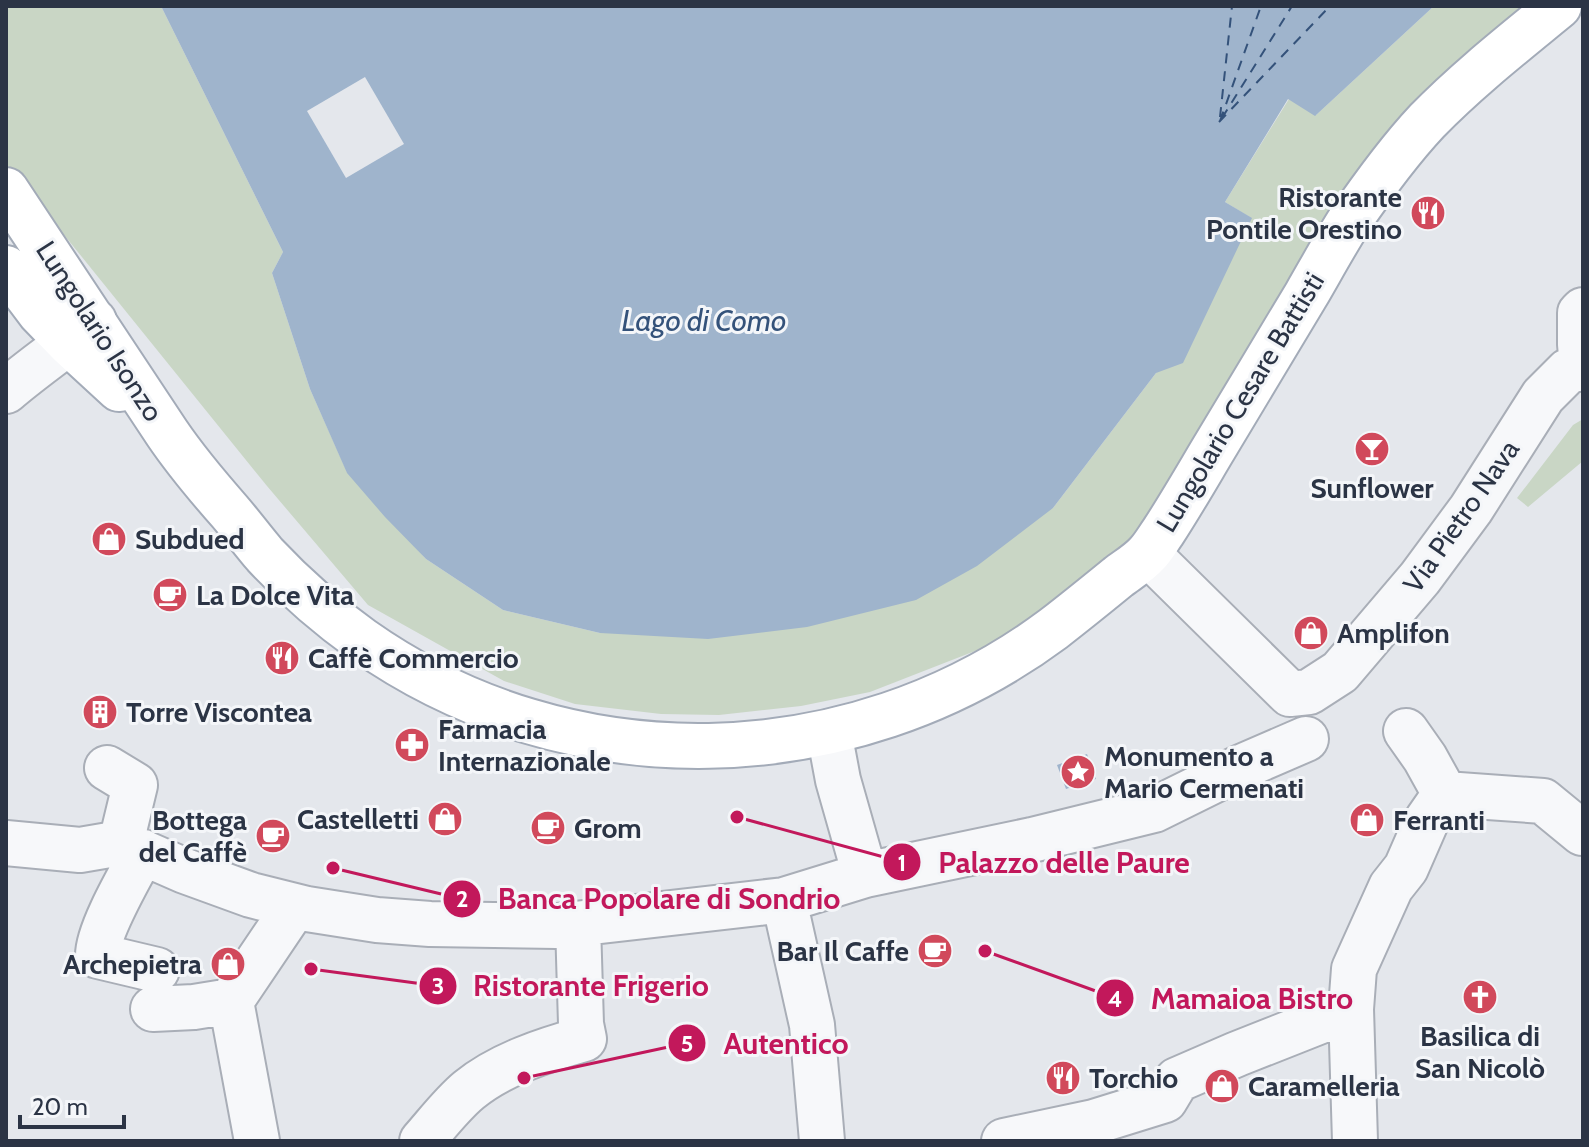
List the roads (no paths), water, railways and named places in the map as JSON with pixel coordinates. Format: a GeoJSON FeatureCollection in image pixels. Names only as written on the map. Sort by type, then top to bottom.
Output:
{"type":"FeatureCollection","features":[{"type":"Feature","properties":{"kind":"main road","name":"Lungolario Cesare Battisti"},"geometry":{"type":"LineString","coordinates":[[1148,554],[1189,491],[1347,225],[1382,175],[1426,122],[1491,62],[1559,6]]}},
{"type":"Feature","properties":{"kind":"main road","name":"Lungolario Isonzo"},"geometry":{"type":"LineString","coordinates":[[6,190],[81,332],[250,537],[302,592],[404,667],[461,696],[508,714],[560,730],[644,744],[732,745],[829,732],[918,705],[964,684],[1040,638],[1148,554]]}},
{"type":"Feature","properties":{"kind":"main road","name":"Lungolario Isonzo"},"geometry":{"type":"LineString","coordinates":[[6,268],[40,313],[81,332]]}},
{"type":"Feature","properties":{"kind":"street","name":"Via Pietro Nava"},"geometry":{"type":"LineString","coordinates":[[1148,554],[1290,694],[1309,692],[1340,672],[1429,567],[1487,487],[1543,396],[1568,371],[1583,368],[1580,344],[1580,313],[1583,310]]}},
{"type":"Feature","properties":{"kind":"street"},"geometry":{"type":"LineString","coordinates":[[6,391],[81,332]]}},
{"type":"Feature","properties":{"kind":"street"},"geometry":{"type":"LineString","coordinates":[[1406,731],[1445,794]]}},
{"type":"Feature","properties":{"kind":"street"},"geometry":{"type":"LineString","coordinates":[[829,732],[850,880]]}},
{"type":"Feature","properties":{"kind":"street"},"geometry":{"type":"LineString","coordinates":[[6,843],[115,848],[251,895],[377,920],[557,926],[784,900],[850,880],[1154,810],[1306,739]]}},
{"type":"Feature","properties":{"kind":"street"},"geometry":{"type":"LineString","coordinates":[[107,768],[135,785],[115,848],[119,897],[98,945],[98,956],[155,989],[194,1007],[231,1001]]}},
{"type":"Feature","properties":{"kind":"street"},"geometry":{"type":"LineString","coordinates":[[1445,794],[1543,801],[1582,833]]}},
{"type":"Feature","properties":{"kind":"street"},"geometry":{"type":"LineString","coordinates":[[1355,1141],[1351,1009],[1354,969],[1391,887],[1406,868],[1427,820],[1445,794]]}},
{"type":"Feature","properties":{"kind":"street"},"geometry":{"type":"LineString","coordinates":[[784,900],[812,1027],[822,1141]]}},
{"type":"Feature","properties":{"kind":"street"},"geometry":{"type":"LineString","coordinates":[[257,1141],[231,1001],[295,906]]}},
{"type":"Feature","properties":{"kind":"street"},"geometry":{"type":"LineString","coordinates":[[422,1141],[469,1090],[528,1058],[584,1039],[578,924]]}},
{"type":"Feature","properties":{"kind":"street"},"geometry":{"type":"LineString","coordinates":[[1004,1141],[1094,1122],[1165,1100],[1177,1080],[1351,1009]]}},
{"type":"Feature","properties":{"kind":"water","name":"Lago di Como"},"geometry":{"type":"Polygon","coordinates":[[[161,6],[1434,6],[1315,116],[1288,99],[1225,202],[1252,218],[1183,363],[1156,373],[1053,508],[977,566],[916,600],[807,627],[708,639],[600,633],[503,610],[426,559],[385,517],[347,473],[310,389],[272,273],[283,252],[161,6]]]}},
{"type":"Feature","properties":{"kind":"water"},"geometry":{"type":"Polygon","coordinates":[[[1087,754],[1096,779],[1066,789],[1057,765],[1087,754]]]}},
{"type":"Feature","properties":{"kind":"place","name":"Ristorante Pontile Orestino"},"geometry":{"type":"Point","coordinates":[1428,213]}},
{"type":"Feature","properties":{"kind":"place","name":"Sunflower"},"geometry":{"type":"Point","coordinates":[1372,449]}},
{"type":"Feature","properties":{"kind":"place","name":"Subdued"},"geometry":{"type":"Point","coordinates":[109,539]}},
{"type":"Feature","properties":{"kind":"place","name":"La Dolce Vita"},"geometry":{"type":"Point","coordinates":[170,595]}},
{"type":"Feature","properties":{"kind":"place","name":"Amplifon"},"geometry":{"type":"Point","coordinates":[1311,633]}},
{"type":"Feature","properties":{"kind":"place","name":"Caffè Commercio"},"geometry":{"type":"Point","coordinates":[282,658]}},
{"type":"Feature","properties":{"kind":"place","name":"Torre Viscontea"},"geometry":{"type":"Point","coordinates":[100,712]}},
{"type":"Feature","properties":{"kind":"place","name":"Farmacia Internazionale"},"geometry":{"type":"Point","coordinates":[412,745]}},
{"type":"Feature","properties":{"kind":"place","name":"Monumento a Mario Cermenati"},"geometry":{"type":"Point","coordinates":[1078,772]}},
{"type":"Feature","properties":{"kind":"place","name":"Palazzo delle Paure"},"geometry":{"type":"Point","coordinates":[737,817]}},
{"type":"Feature","properties":{"kind":"place","name":"Castelletti"},"geometry":{"type":"Point","coordinates":[445,819]}},
{"type":"Feature","properties":{"kind":"place","name":"Ferranti"},"geometry":{"type":"Point","coordinates":[1367,820]}},
{"type":"Feature","properties":{"kind":"place","name":"Grom"},"geometry":{"type":"Point","coordinates":[548,828]}},
{"type":"Feature","properties":{"kind":"place","name":"Bottega del Caffè"},"geometry":{"type":"Point","coordinates":[273,836]}},
{"type":"Feature","properties":{"kind":"place","name":"Banca Popolare di Sondrio"},"geometry":{"type":"Point","coordinates":[333,868]}},
{"type":"Feature","properties":{"kind":"place","name":"Bar Il Caffe"},"geometry":{"type":"Point","coordinates":[935,951]}},
{"type":"Feature","properties":{"kind":"place","name":"Mamaioa Bistro"},"geometry":{"type":"Point","coordinates":[985,951]}},
{"type":"Feature","properties":{"kind":"place","name":"Archepietra"},"geometry":{"type":"Point","coordinates":[228,964]}},
{"type":"Feature","properties":{"kind":"place","name":"Ristorante Frigerio"},"geometry":{"type":"Point","coordinates":[311,969]}},
{"type":"Feature","properties":{"kind":"place","name":"Basilica di San Nicolò"},"geometry":{"type":"Point","coordinates":[1480,997]}},
{"type":"Feature","properties":{"kind":"place","name":"Autentico"},"geometry":{"type":"Point","coordinates":[524,1078]}},
{"type":"Feature","properties":{"kind":"place","name":"Torchio"},"geometry":{"type":"Point","coordinates":[1063,1078]}},
{"type":"Feature","properties":{"kind":"place","name":"Caramelleria"},"geometry":{"type":"Point","coordinates":[1222,1086]}}]}
